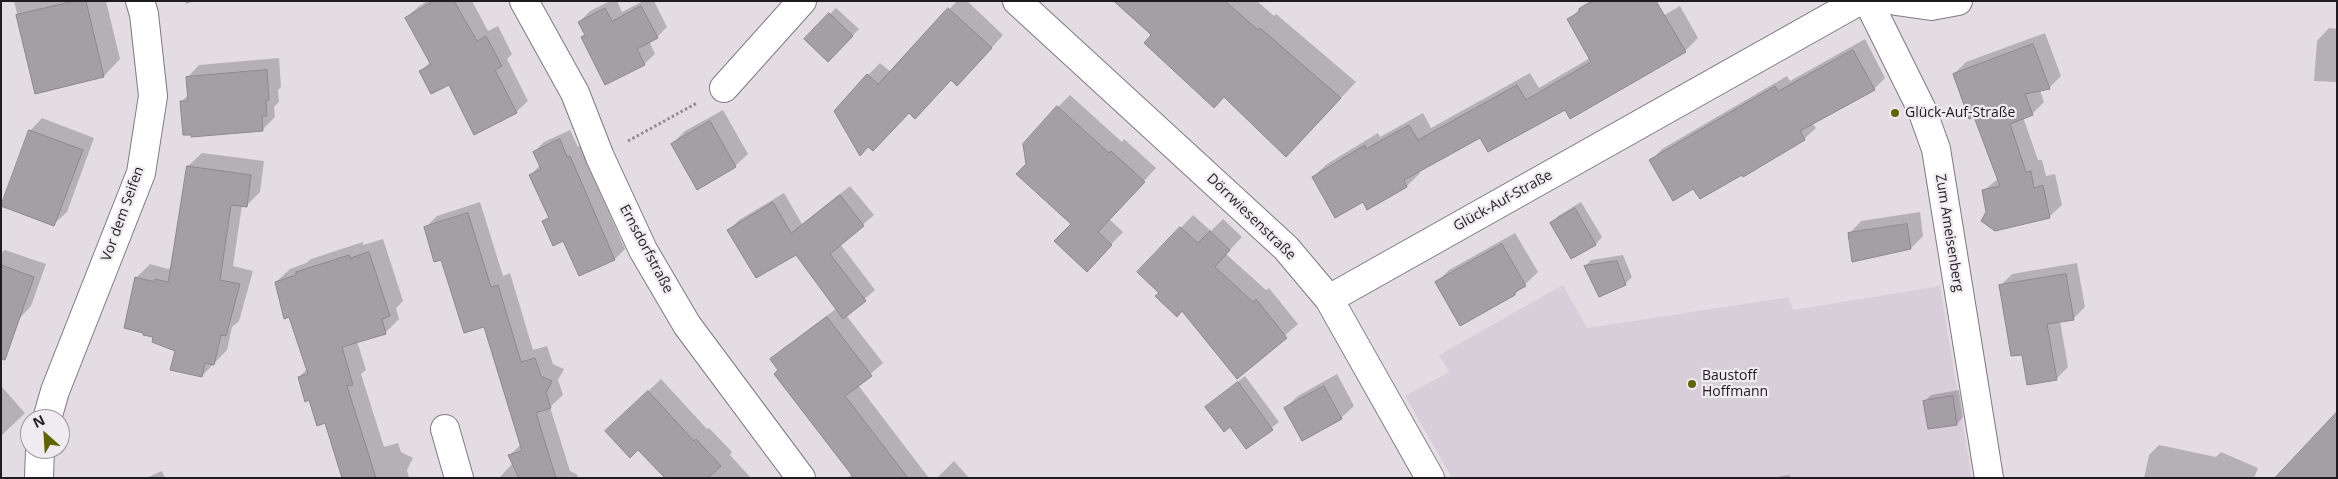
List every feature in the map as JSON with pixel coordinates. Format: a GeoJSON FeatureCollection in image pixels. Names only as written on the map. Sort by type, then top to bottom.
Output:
{"type":"FeatureCollection","features":[{"type":"Feature","properties":{"kind":"street","name":"Vor dem Seifen"},"geometry":{"type":"LineString","coordinates":[[50,409],[55,391],[141,173],[153,96],[144,14],[140,1]]}},
{"type":"Feature","properties":{"kind":"street","name":"Ernsdorfstraße"},"geometry":{"type":"LineString","coordinates":[[524,1],[575,93],[600,157],[643,250],[688,325],[801,478]]}},
{"type":"Feature","properties":{"kind":"street"},"geometry":{"type":"LineString","coordinates":[[724,88],[802,1]]}},
{"type":"Feature","properties":{"kind":"street","name":"Dörrwiesenstraße"},"geometry":{"type":"LineString","coordinates":[[1017,1],[1286,248],[1330,299],[1430,478]]}},
{"type":"Feature","properties":{"kind":"street","name":"Glück-Auf-Straße"},"geometry":{"type":"LineString","coordinates":[[1330,299],[1859,1]]}},
{"type":"Feature","properties":{"kind":"street","name":"Zum Ameisenberg"},"geometry":{"type":"LineString","coordinates":[[1868,1],[1922,110],[1936,149],[1989,478]]}},
{"type":"Feature","properties":{"kind":"street"},"geometry":{"type":"LineString","coordinates":[[1896,1],[1931,6],[1958,1]]}},
{"type":"Feature","properties":{"kind":"street"},"geometry":{"type":"LineString","coordinates":[[445,429],[459,478]]}},
{"type":"Feature","properties":{"kind":"street"},"geometry":{"type":"LineString","coordinates":[[39,478],[40,459]]}},
{"type":"Feature","properties":{"kind":"path"},"geometry":{"type":"LineString","coordinates":[[600,157],[724,88]]}},
{"type":"Feature","properties":{"kind":"shaded area","name":"Baustoff Hoffmann"},"geometry":{"type":"Polygon","coordinates":[[[1563,285],[1587,328],[1789,297],[1793,310],[1940,286],[1972,478],[1452,478],[1405,396],[1449,372],[1439,355],[1563,285]]]}},
{"type":"Feature","properties":{"kind":"building"},"geometry":{"type":"Polygon","coordinates":[[[75,1],[86,1],[104,77],[35,94],[16,15],[75,1]]]}},
{"type":"Feature","properties":{"kind":"building"},"geometry":{"type":"Polygon","coordinates":[[[434,1],[454,1],[477,41],[486,36],[502,66],[495,70],[517,113],[474,135],[449,85],[431,94],[419,71],[431,65],[405,18],[434,1]]]}},
{"type":"Feature","properties":{"kind":"building"},"geometry":{"type":"Polygon","coordinates":[[[1114,1],[1225,1],[1258,30],[1260,28],[1341,98],[1286,157],[1224,97],[1214,108],[1144,43],[1151,35],[1114,1]]]}},
{"type":"Feature","properties":{"kind":"building"},"geometry":{"type":"Polygon","coordinates":[[[1594,1],[1656,1],[1686,52],[1570,119],[1565,110],[1488,152],[1480,138],[1404,180],[1407,187],[1367,210],[1363,202],[1335,218],[1312,177],[1365,145],[1366,149],[1409,125],[1418,140],[1517,85],[1526,100],[1591,62],[1567,19],[1580,12],[1579,9],[1594,1]]]}},
{"type":"Feature","properties":{"kind":"building"},"geometry":{"type":"Polygon","coordinates":[[[641,6],[658,38],[637,49],[645,65],[605,85],[581,37],[585,35],[578,22],[605,8],[612,21],[641,6]]]}},
{"type":"Feature","properties":{"kind":"building"},"geometry":{"type":"Polygon","coordinates":[[[948,8],[992,48],[957,86],[951,80],[915,119],[909,113],[873,151],[868,147],[860,156],[834,111],[867,74],[878,84],[948,8]]]}},
{"type":"Feature","properties":{"kind":"building"},"geometry":{"type":"Polygon","coordinates":[[[829,13],[853,36],[828,62],[804,39],[829,13]]]}},
{"type":"Feature","properties":{"kind":"building"},"geometry":{"type":"Polygon","coordinates":[[[2033,44],[2050,89],[2025,94],[2033,115],[2010,124],[2026,172],[2031,171],[2034,188],[2043,185],[2050,218],[1995,231],[1981,221],[1986,212],[1982,190],[2000,186],[1974,117],[1969,119],[1953,74],[2033,44]]]}},
{"type":"Feature","properties":{"kind":"building"},"geometry":{"type":"Polygon","coordinates":[[[1853,50],[1875,90],[1800,131],[1805,140],[1743,177],[1742,175],[1700,199],[1693,189],[1673,201],[1649,160],[1775,86],[1778,91],[1853,50]]]}},
{"type":"Feature","properties":{"kind":"building"},"geometry":{"type":"Polygon","coordinates":[[[267,70],[269,100],[266,101],[267,116],[262,116],[263,131],[191,137],[192,135],[183,135],[180,101],[188,101],[186,77],[267,70]]]}},
{"type":"Feature","properties":{"kind":"building"},"geometry":{"type":"Polygon","coordinates":[[[1057,106],[1109,153],[1111,151],[1145,182],[1098,232],[1112,245],[1087,272],[1054,241],[1071,224],[1016,174],[1026,164],[1023,144],[1057,106]]]}},
{"type":"Feature","properties":{"kind":"building"},"geometry":{"type":"Polygon","coordinates":[[[710,121],[736,167],[697,190],[671,144],[710,121]]]}},
{"type":"Feature","properties":{"kind":"building"},"geometry":{"type":"Polygon","coordinates":[[[29,130],[83,150],[54,226],[1,206],[29,130]]]}},
{"type":"Feature","properties":{"kind":"building"},"geometry":{"type":"Polygon","coordinates":[[[560,139],[567,157],[570,156],[615,260],[579,276],[563,241],[553,246],[542,221],[549,218],[529,175],[541,169],[533,152],[560,139]]]}},
{"type":"Feature","properties":{"kind":"building"},"geometry":{"type":"Polygon","coordinates":[[[187,166],[251,175],[247,207],[231,205],[220,280],[240,284],[226,336],[221,335],[214,365],[205,363],[202,377],[170,370],[175,351],[152,342],[153,337],[124,328],[135,277],[155,282],[155,279],[168,282],[187,166]]]}},
{"type":"Feature","properties":{"kind":"building"},"geometry":{"type":"Polygon","coordinates":[[[840,195],[864,226],[830,254],[866,301],[843,319],[796,255],[756,278],[727,230],[773,202],[791,233],[840,195]]]}},
{"type":"Feature","properties":{"kind":"building"},"geometry":{"type":"Polygon","coordinates":[[[1575,208],[1596,245],[1571,259],[1550,223],[1575,208]]]}},
{"type":"Feature","properties":{"kind":"building"},"geometry":{"type":"Polygon","coordinates":[[[468,213],[491,287],[498,285],[521,362],[535,358],[541,376],[552,381],[546,393],[551,408],[536,413],[556,478],[519,478],[508,455],[522,451],[484,327],[464,333],[441,260],[434,262],[424,227],[468,213]]]}},
{"type":"Feature","properties":{"kind":"building"},"geometry":{"type":"Polygon","coordinates":[[[1907,224],[1911,249],[1852,262],[1848,233],[1907,224]]]}},
{"type":"Feature","properties":{"kind":"building"},"geometry":{"type":"Polygon","coordinates":[[[1180,227],[1198,243],[1210,231],[1230,250],[1215,267],[1253,302],[1256,299],[1287,338],[1237,379],[1182,311],[1177,317],[1155,296],[1159,293],[1137,272],[1180,227]]]}},
{"type":"Feature","properties":{"kind":"building"},"geometry":{"type":"Polygon","coordinates":[[[1502,244],[1526,286],[1515,292],[1515,295],[1460,326],[1435,282],[1502,244]]]}},
{"type":"Feature","properties":{"kind":"building"},"geometry":{"type":"Polygon","coordinates":[[[369,252],[390,316],[382,319],[386,334],[342,347],[353,385],[347,386],[376,478],[342,478],[325,423],[317,426],[309,400],[305,402],[298,377],[308,374],[289,317],[284,319],[275,282],[296,275],[296,272],[349,255],[350,258],[369,252]]]}},
{"type":"Feature","properties":{"kind":"building"},"geometry":{"type":"Polygon","coordinates":[[[1617,261],[1626,285],[1599,297],[1584,266],[1617,261]]]}},
{"type":"Feature","properties":{"kind":"building"},"geometry":{"type":"Polygon","coordinates":[[[1,265],[34,277],[5,360],[1,359],[1,265]]]}},
{"type":"Feature","properties":{"kind":"building"},"geometry":{"type":"Polygon","coordinates":[[[2066,274],[2074,320],[2047,324],[2057,380],[2027,385],[2022,355],[2011,356],[1999,285],[2066,274]]]}},
{"type":"Feature","properties":{"kind":"building"},"geometry":{"type":"Polygon","coordinates":[[[827,317],[872,376],[845,396],[908,478],[854,478],[774,374],[778,370],[770,359],[827,317]]]}},
{"type":"Feature","properties":{"kind":"building"},"geometry":{"type":"Polygon","coordinates":[[[1238,382],[1273,430],[1246,449],[1230,427],[1224,432],[1205,407],[1238,382]]]}},
{"type":"Feature","properties":{"kind":"building"},"geometry":{"type":"Polygon","coordinates":[[[1324,386],[1342,419],[1302,441],[1284,408],[1324,386]]]}},
{"type":"Feature","properties":{"kind":"building"},"geometry":{"type":"Polygon","coordinates":[[[648,391],[694,441],[696,439],[721,466],[708,478],[665,478],[638,450],[630,458],[605,431],[648,391]]]}},
{"type":"Feature","properties":{"kind":"building"},"geometry":{"type":"Polygon","coordinates":[[[1953,396],[1957,425],[1928,429],[1923,401],[1953,396]]]}},
{"type":"Feature","properties":{"kind":"building"},"geometry":{"type":"Polygon","coordinates":[[[2337,412],[2337,478],[2275,478],[2337,412]]]}},
{"type":"Feature","properties":{"kind":"place","name":"Glück-Auf-Straße"},"geometry":{"type":"Point","coordinates":[1895,113]}},
{"type":"Feature","properties":{"kind":"place","name":"Baustoff Hoffmann"},"geometry":{"type":"Point","coordinates":[1692,384]}}]}
